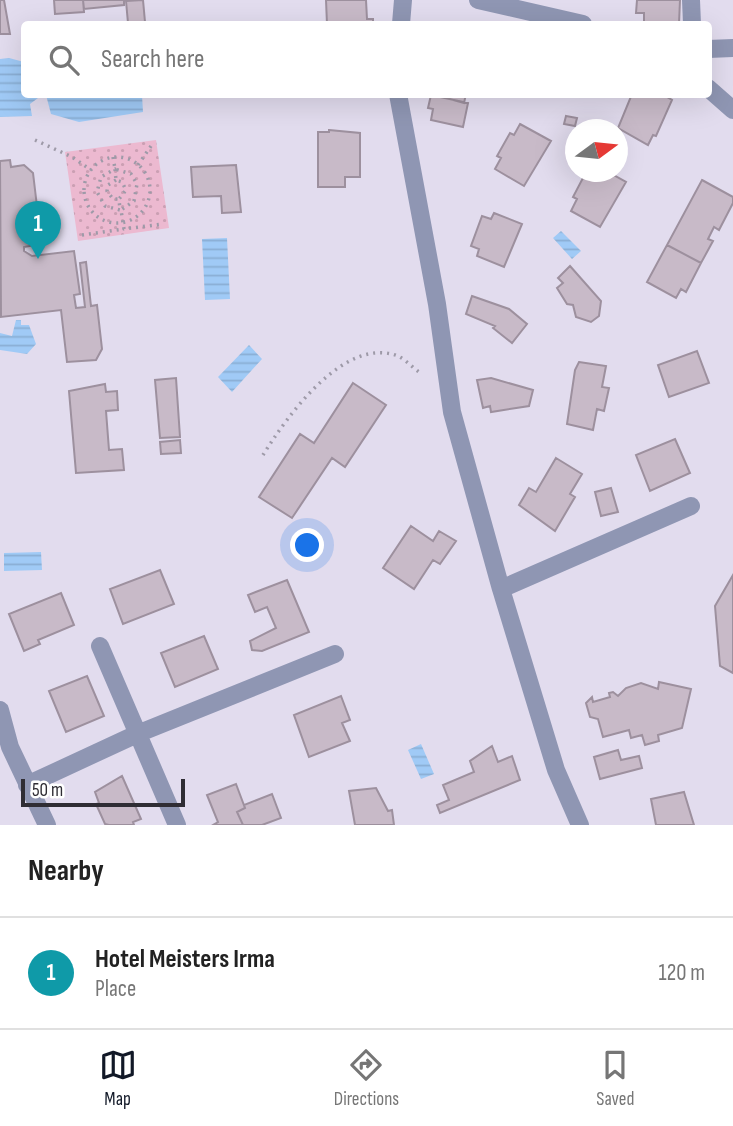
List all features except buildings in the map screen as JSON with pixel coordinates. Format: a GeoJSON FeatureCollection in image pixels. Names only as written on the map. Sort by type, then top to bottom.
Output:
{"type":"FeatureCollection","features":[{"type":"Feature","properties":{"kind":"street"},"geometry":{"type":"LineString","coordinates":[[401,21],[403,0]]}},
{"type":"Feature","properties":{"kind":"street"},"geometry":{"type":"LineString","coordinates":[[478,0],[570,21]]}},
{"type":"Feature","properties":{"kind":"street"},"geometry":{"type":"LineString","coordinates":[[691,0],[692,21]]}},
{"type":"Feature","properties":{"kind":"street"},"geometry":{"type":"LineString","coordinates":[[712,49],[733,48]]}},
{"type":"Feature","properties":{"kind":"street"},"geometry":{"type":"LineString","coordinates":[[712,91],[733,109]]}},
{"type":"Feature","properties":{"kind":"street"},"geometry":{"type":"LineString","coordinates":[[399,98],[436,304],[452,412],[501,589],[556,770],[580,825]]}},
{"type":"Feature","properties":{"kind":"street"},"geometry":{"type":"LineString","coordinates":[[501,589],[691,506]]}},
{"type":"Feature","properties":{"kind":"street"},"geometry":{"type":"LineString","coordinates":[[100,646],[177,825]]}},
{"type":"Feature","properties":{"kind":"street"},"geometry":{"type":"LineString","coordinates":[[27,785],[137,734],[335,654]]}},
{"type":"Feature","properties":{"kind":"street"},"geometry":{"type":"LineString","coordinates":[[0,710],[10,747],[47,825]]}},
{"type":"Feature","properties":{"kind":"path"},"geometry":{"type":"LineString","coordinates":[[35,140],[72,157],[91,170]]}},
{"type":"Feature","properties":{"kind":"path"},"geometry":{"type":"LineString","coordinates":[[138,165],[152,146]]}},
{"type":"Feature","properties":{"kind":"path"},"geometry":{"type":"LineString","coordinates":[[113,157],[116,180],[126,187],[126,193],[119,199],[113,199],[107,191],[108,185],[116,180]]}},
{"type":"Feature","properties":{"kind":"path"},"geometry":{"type":"LineString","coordinates":[[113,157],[129,159],[138,165],[149,183],[148,200],[140,213],[123,222],[110,222],[91,210],[84,188],[91,170],[113,157]]}},
{"type":"Feature","properties":{"kind":"path"},"geometry":{"type":"LineString","coordinates":[[115,169],[131,174],[137,184],[134,201],[121,210],[105,206],[97,192],[101,177],[115,169]]}},
{"type":"Feature","properties":{"kind":"path"},"geometry":{"type":"LineString","coordinates":[[119,199],[124,229]]}},
{"type":"Feature","properties":{"kind":"path"},"geometry":{"type":"LineString","coordinates":[[82,235],[163,223]]}},
{"type":"Feature","properties":{"kind":"path"},"geometry":{"type":"LineString","coordinates":[[263,455],[298,404],[323,380],[354,359],[378,354],[398,356],[419,372]]}},
{"type":"Feature","properties":{"kind":"shaded area"},"geometry":{"type":"Polygon","coordinates":[[[156,140],[169,228],[78,241],[65,152],[156,140]]]}},
{"type":"Feature","properties":{"kind":"water"},"geometry":{"type":"Polygon","coordinates":[[[0,59],[21,61],[21,98],[38,98],[30,104],[32,116],[0,117],[0,59]]]}},
{"type":"Feature","properties":{"kind":"water"},"geometry":{"type":"Polygon","coordinates":[[[47,98],[142,98],[143,112],[79,122],[51,114],[47,98]]]}},
{"type":"Feature","properties":{"kind":"water"},"geometry":{"type":"Polygon","coordinates":[[[561,231],[581,251],[572,259],[553,238],[561,231]]]}},
{"type":"Feature","properties":{"kind":"water"},"geometry":{"type":"Polygon","coordinates":[[[227,238],[230,299],[205,300],[202,239],[227,238]]]}},
{"type":"Feature","properties":{"kind":"water"},"geometry":{"type":"Polygon","coordinates":[[[16,320],[21,320],[21,325],[29,325],[36,344],[27,354],[0,350],[0,333],[12,336],[16,320]]]}},
{"type":"Feature","properties":{"kind":"water"},"geometry":{"type":"Polygon","coordinates":[[[249,345],[262,359],[232,392],[218,377],[249,345]]]}},
{"type":"Feature","properties":{"kind":"water"},"geometry":{"type":"Polygon","coordinates":[[[41,552],[42,570],[4,571],[4,553],[41,552]]]}},
{"type":"Feature","properties":{"kind":"water"},"geometry":{"type":"Polygon","coordinates":[[[421,744],[434,774],[421,779],[408,750],[421,744]]]}},
{"type":"Feature","properties":{"kind":"place","name":"Hotel Meisters Irma"},"geometry":{"type":"Point","coordinates":[38,259]}}]}
